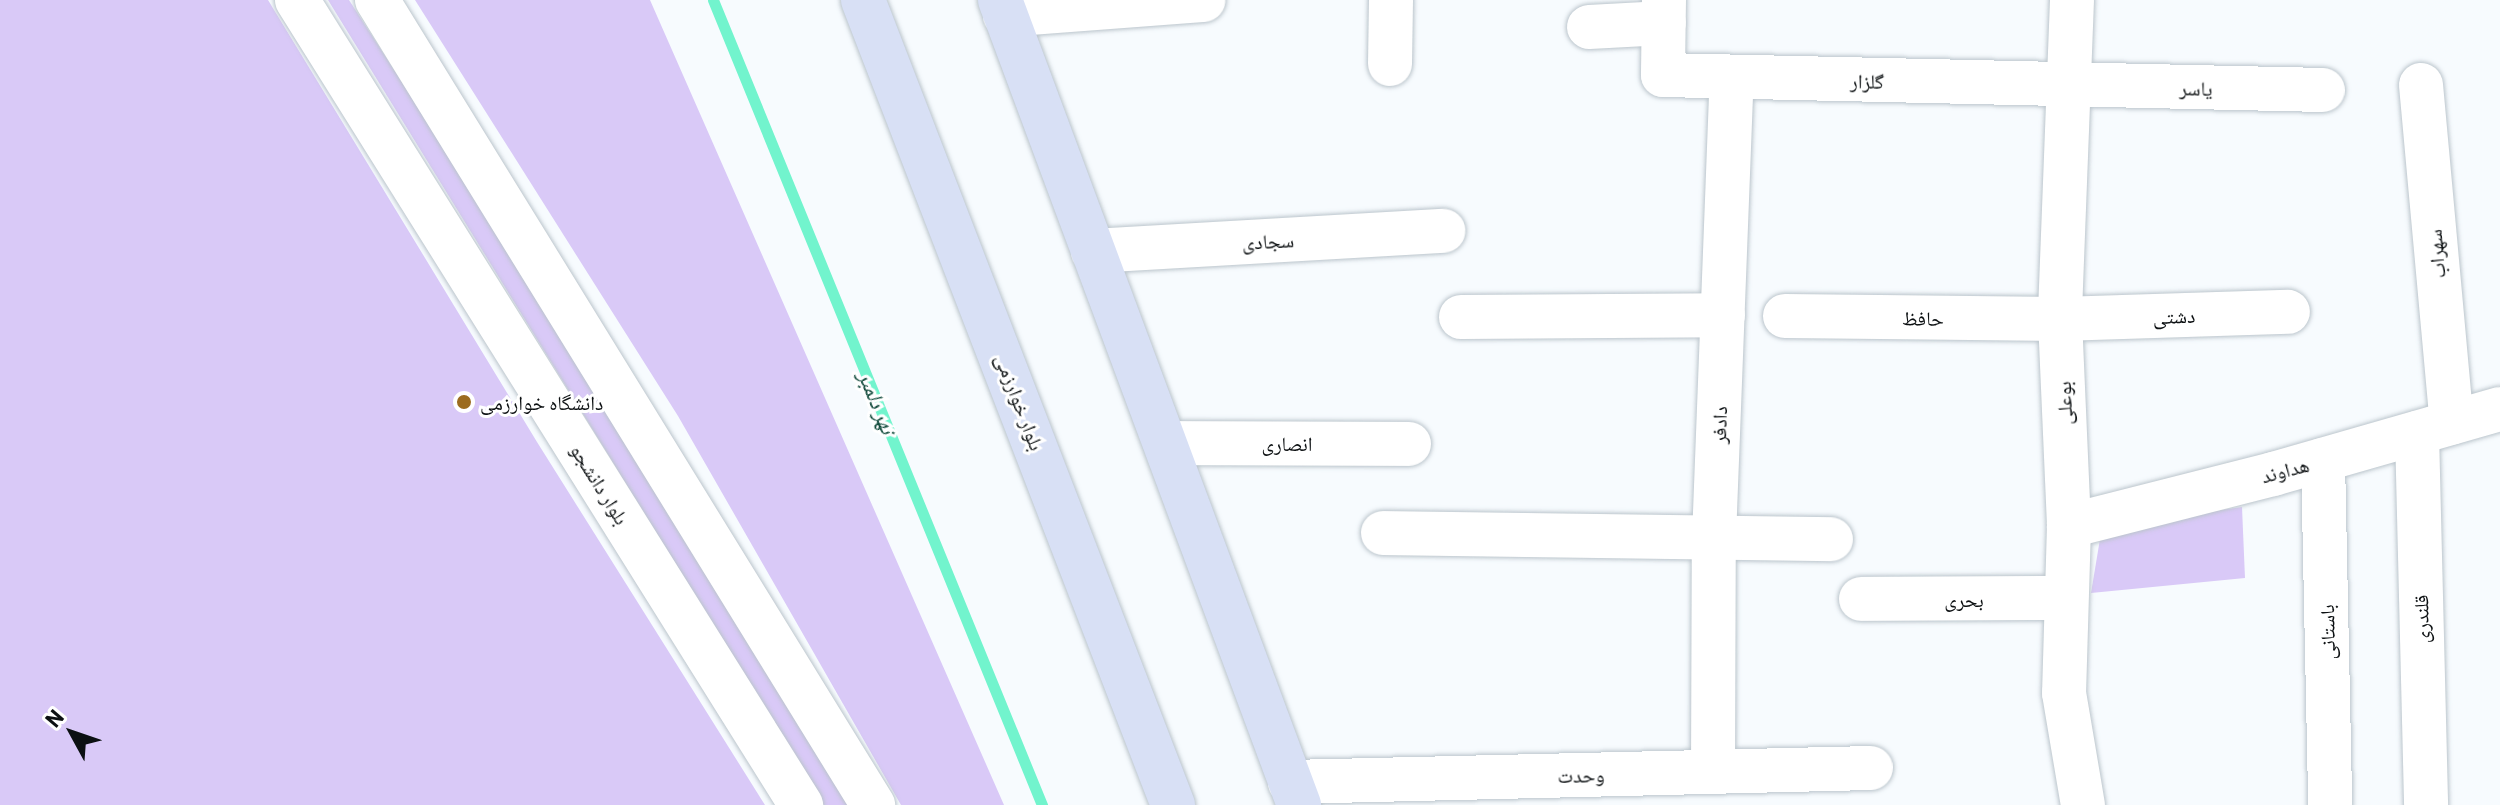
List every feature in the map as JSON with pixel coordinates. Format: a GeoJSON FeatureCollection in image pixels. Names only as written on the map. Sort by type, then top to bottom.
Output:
{"type":"FeatureCollection","features":[{"type":"Feature","properties":{"kind":"main road","name":"بلوار خوارزمی"},"geometry":{"type":"LineString","coordinates":[[863,0],[1173,805]]}},
{"type":"Feature","properties":{"kind":"main road"},"geometry":{"type":"LineString","coordinates":[[1002,7],[1295,793]]}},
{"type":"Feature","properties":{"kind":"street","name":"بلوار دانشجو"},"geometry":{"type":"LineString","coordinates":[[297,0],[793,793]]}},
{"type":"Feature","properties":{"kind":"street"},"geometry":{"type":"LineString","coordinates":[[377,0],[873,805]]}},
{"type":"Feature","properties":{"kind":"street"},"geometry":{"type":"LineString","coordinates":[[1002,7],[1203,0]]}},
{"type":"Feature","properties":{"kind":"street"},"geometry":{"type":"LineString","coordinates":[[1390,64],[1391,0]]}},
{"type":"Feature","properties":{"kind":"street","name":"بوعلی"},"geometry":{"type":"LineString","coordinates":[[2072,0],[2060,319],[2069,526],[2064,693],[2083,805]]}},
{"type":"Feature","properties":{"kind":"street"},"geometry":{"type":"LineString","coordinates":[[1589,27],[1664,12]]}},
{"type":"Feature","properties":{"kind":"street","name":"گلزار"},"geometry":{"type":"LineString","coordinates":[[1664,12],[1663,75],[2070,86]]}},
{"type":"Feature","properties":{"kind":"street","name":"دادفر"},"geometry":{"type":"LineString","coordinates":[[1713,772],[1714,538],[1732,78]]}},
{"type":"Feature","properties":{"kind":"street","name":"سهراب"},"geometry":{"type":"LineString","coordinates":[[2421,85],[2435,428]]}},
{"type":"Feature","properties":{"kind":"street","name":"یاسر"},"geometry":{"type":"LineString","coordinates":[[2070,86],[2323,90]]}},
{"type":"Feature","properties":{"kind":"street","name":"سجادی"},"geometry":{"type":"LineString","coordinates":[[1093,251],[1443,231]]}},
{"type":"Feature","properties":{"kind":"street","name":"دشتی"},"geometry":{"type":"LineString","coordinates":[[2060,319],[2288,312]]}},
{"type":"Feature","properties":{"kind":"street"},"geometry":{"type":"LineString","coordinates":[[1461,317],[1723,315]]}},
{"type":"Feature","properties":{"kind":"street","name":"حافظ"},"geometry":{"type":"LineString","coordinates":[[1785,316],[2060,319]]}},
{"type":"Feature","properties":{"kind":"street","name":"هداوند"},"geometry":{"type":"LineString","coordinates":[[2069,526],[2323,460],[2500,409]]}},
{"type":"Feature","properties":{"kind":"street","name":"قلندری"},"geometry":{"type":"LineString","coordinates":[[2426,805],[2435,428]]}},
{"type":"Feature","properties":{"kind":"street","name":"انصاری"},"geometry":{"type":"LineString","coordinates":[[1166,443],[1409,444]]}},
{"type":"Feature","properties":{"kind":"street","name":"باستانی"},"geometry":{"type":"LineString","coordinates":[[2323,460],[2330,805]]}},
{"type":"Feature","properties":{"kind":"street"},"geometry":{"type":"LineString","coordinates":[[1383,533],[1831,539]]}},
{"type":"Feature","properties":{"kind":"street","name":"بحری"},"geometry":{"type":"LineString","coordinates":[[1861,599],[2066,598]]}},
{"type":"Feature","properties":{"kind":"street"},"geometry":{"type":"LineString","coordinates":[[793,793],[838,748]]}},
{"type":"Feature","properties":{"kind":"street","name":"وحدت"},"geometry":{"type":"LineString","coordinates":[[1295,793],[1713,772],[1871,768]]}},
{"type":"Feature","properties":{"kind":"shaded area"},"geometry":{"type":"Polygon","coordinates":[[[0,0],[268,0],[537,442],[765,805],[0,805],[0,0]]]}},
{"type":"Feature","properties":{"kind":"shaded area"},"geometry":{"type":"Polygon","coordinates":[[[328,0],[349,0],[530,281],[853,805],[824,805],[328,0]]]}},
{"type":"Feature","properties":{"kind":"shaded area"},"geometry":{"type":"Polygon","coordinates":[[[415,0],[650,0],[1004,805],[901,805],[678,416],[415,0]]]}},
{"type":"Feature","properties":{"kind":"shaded area"},"geometry":{"type":"Polygon","coordinates":[[[2242,507],[2245,578],[2091,593],[2102,527],[2242,507]]]}},
{"type":"Feature","properties":{"kind":"waterway","name":"نهر دلمبر"},"geometry":{"type":"LineString","coordinates":[[713,0],[1042,805]]}},
{"type":"Feature","properties":{"kind":"place","name":"دانشگاه خوارزمی"},"geometry":{"type":"Point","coordinates":[464,402]}}]}
